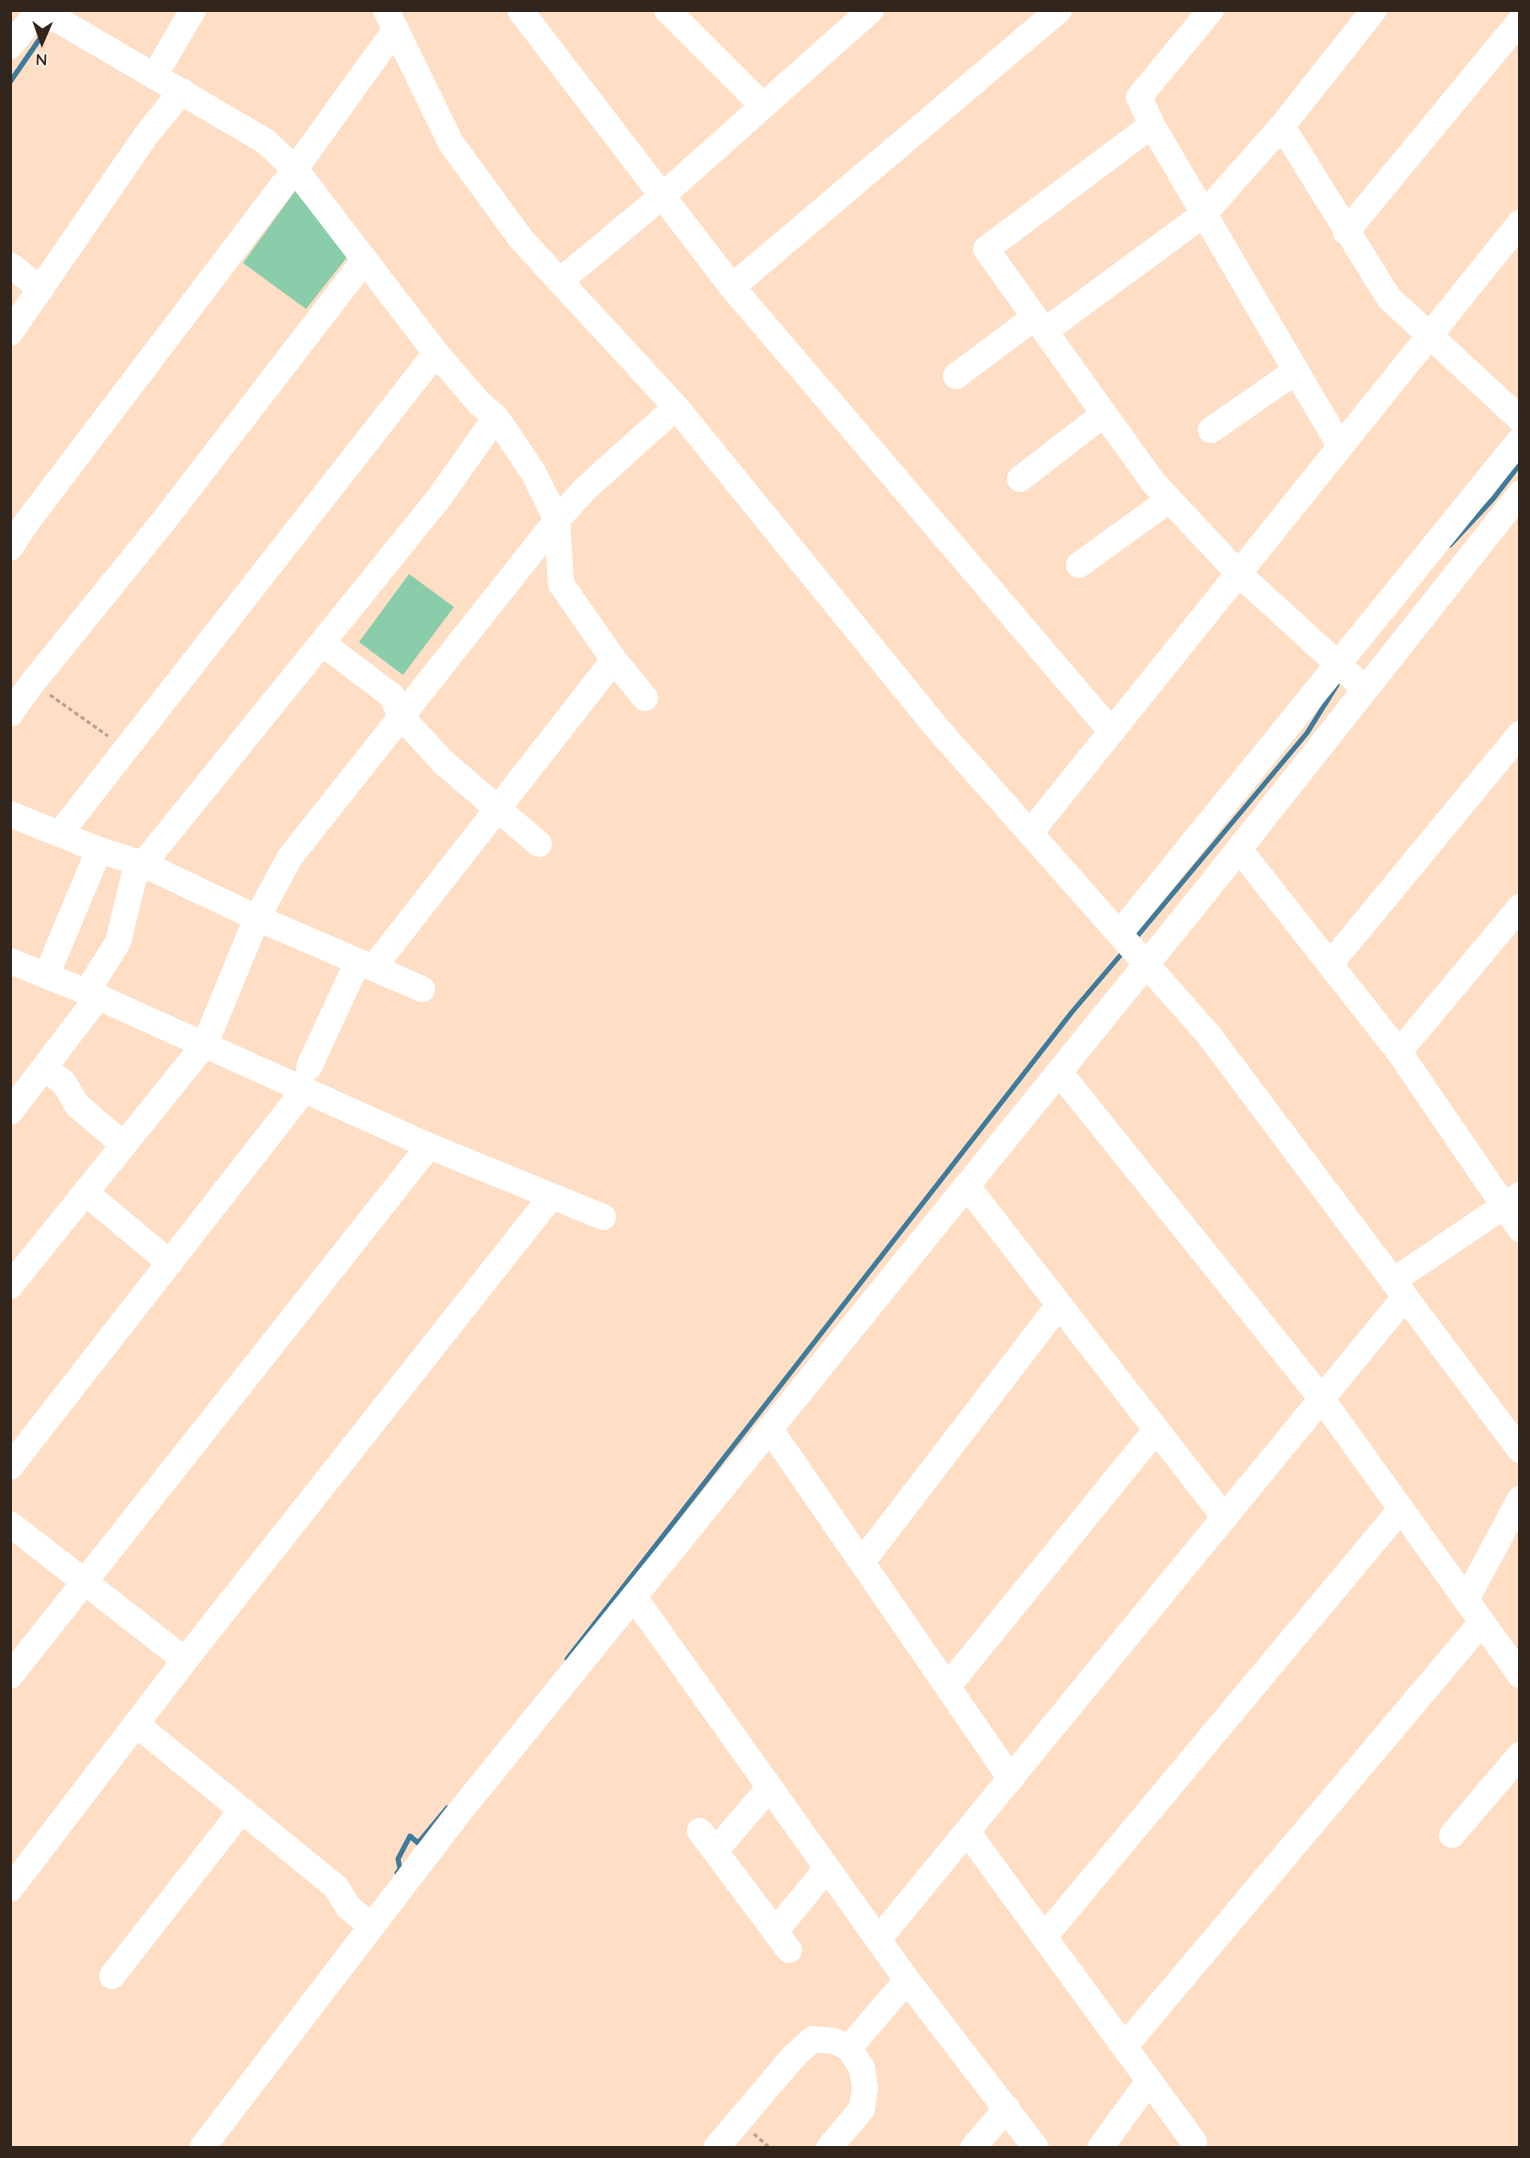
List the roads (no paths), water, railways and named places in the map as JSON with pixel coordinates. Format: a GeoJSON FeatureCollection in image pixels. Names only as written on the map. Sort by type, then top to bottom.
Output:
{"type":"FeatureCollection","features":[{"type":"Feature","properties":{"kind":"street"},"geometry":{"type":"LineString","coordinates":[[155,75],[193,10]]}},
{"type":"Feature","properties":{"kind":"street"},"geometry":{"type":"LineString","coordinates":[[520,10],[732,287],[1111,731]]}},
{"type":"Feature","properties":{"kind":"street"},"geometry":{"type":"LineString","coordinates":[[560,281],[661,197],[871,10]]}},
{"type":"Feature","properties":{"kind":"street"},"geometry":{"type":"LineString","coordinates":[[732,287],[1059,10]]}},
{"type":"Feature","properties":{"kind":"street"},"geometry":{"type":"LineString","coordinates":[[1212,10],[1139,97],[1152,125],[1340,447]]}},
{"type":"Feature","properties":{"kind":"street"},"geometry":{"type":"LineString","coordinates":[[956,376],[1040,324],[1204,214],[1282,126],[1374,10]]}},
{"type":"Feature","properties":{"kind":"street"},"geometry":{"type":"LineString","coordinates":[[667,11],[763,106]]}},
{"type":"Feature","properties":{"kind":"street"},"geometry":{"type":"LineString","coordinates":[[10,46],[32,19],[45,16],[155,75],[265,141],[295,169],[436,352],[480,404],[496,417],[533,472],[557,520],[561,584],[614,660],[645,698]]}},
{"type":"Feature","properties":{"kind":"street"},"geometry":{"type":"LineString","coordinates":[[10,548],[27,522],[295,169],[391,16]]}},
{"type":"Feature","properties":{"kind":"street"},"geometry":{"type":"LineString","coordinates":[[391,16],[451,143],[521,239],[676,407],[937,728],[1208,1034],[1520,1450]]}},
{"type":"Feature","properties":{"kind":"street"},"geometry":{"type":"LineString","coordinates":[[1346,232],[1520,21]]}},
{"type":"Feature","properties":{"kind":"street"},"geometry":{"type":"LineString","coordinates":[[10,333],[147,134],[182,91]]}},
{"type":"Feature","properties":{"kind":"street"},"geometry":{"type":"LineString","coordinates":[[1152,125],[986,249],[1153,482],[1238,573],[1365,689]]}},
{"type":"Feature","properties":{"kind":"street"},"geometry":{"type":"LineString","coordinates":[[1282,126],[1389,298],[1520,419]]}},
{"type":"Feature","properties":{"kind":"street"},"geometry":{"type":"LineString","coordinates":[[1030,833],[1520,223]]}},
{"type":"Feature","properties":{"kind":"street"},"geometry":{"type":"LineString","coordinates":[[10,714],[33,682],[162,524],[364,261]]}},
{"type":"Feature","properties":{"kind":"street"},"geometry":{"type":"LineString","coordinates":[[10,265],[41,289]]}},
{"type":"Feature","properties":{"kind":"street"},"geometry":{"type":"LineString","coordinates":[[61,832],[436,352]]}},
{"type":"Feature","properties":{"kind":"street"},"geometry":{"type":"LineString","coordinates":[[1211,430],[1296,371]]}},
{"type":"Feature","properties":{"kind":"street"},"geometry":{"type":"LineString","coordinates":[[10,1286],[205,1044],[257,918],[290,857],[400,715],[557,520],[585,489],[676,407]]}},
{"type":"Feature","properties":{"kind":"street"},"geometry":{"type":"LineString","coordinates":[[1020,479],[1104,414]]}},
{"type":"Feature","properties":{"kind":"street"},"geometry":{"type":"LineString","coordinates":[[10,1112],[45,1068],[92,994],[118,942],[134,877],[143,864],[439,498],[496,417]]}},
{"type":"Feature","properties":{"kind":"street"},"geometry":{"type":"LineString","coordinates":[[1119,934],[1520,440]]}},
{"type":"Feature","properties":{"kind":"street"},"geometry":{"type":"LineString","coordinates":[[202,2148],[457,1815],[1146,965],[1520,494]]}},
{"type":"Feature","properties":{"kind":"street"},"geometry":{"type":"LineString","coordinates":[[1079,565],[1169,500]]}},
{"type":"Feature","properties":{"kind":"street"},"geometry":{"type":"LineString","coordinates":[[322,643],[392,696],[400,715],[443,762],[539,844]]}},
{"type":"Feature","properties":{"kind":"street"},"geometry":{"type":"LineString","coordinates":[[10,1467],[170,1263],[307,1078],[365,965],[614,660]]}},
{"type":"Feature","properties":{"kind":"street"},"geometry":{"type":"LineString","coordinates":[[1331,963],[1520,734]]}},
{"type":"Feature","properties":{"kind":"street"},"geometry":{"type":"LineString","coordinates":[[10,814],[61,832],[99,850],[143,864],[257,918],[422,989]]}},
{"type":"Feature","properties":{"kind":"street"},"geometry":{"type":"LineString","coordinates":[[1239,849],[1331,963],[1511,1201],[1520,1229]]}},
{"type":"Feature","properties":{"kind":"street"},"geometry":{"type":"LineString","coordinates":[[47,974],[99,850]]}},
{"type":"Feature","properties":{"kind":"street"},"geometry":{"type":"LineString","coordinates":[[1399,1052],[1520,907]]}},
{"type":"Feature","properties":{"kind":"street"},"geometry":{"type":"LineString","coordinates":[[15,964],[47,974],[205,1044],[307,1078],[429,1146],[603,1217]]}},
{"type":"Feature","properties":{"kind":"street"},"geometry":{"type":"LineString","coordinates":[[45,1068],[64,1083],[77,1105],[124,1145]]}},
{"type":"Feature","properties":{"kind":"street"},"geometry":{"type":"LineString","coordinates":[[1059,1071],[1322,1399],[1520,1675]]}},
{"type":"Feature","properties":{"kind":"street"},"geometry":{"type":"LineString","coordinates":[[10,1676],[429,1146]]}},
{"type":"Feature","properties":{"kind":"street"},"geometry":{"type":"LineString","coordinates":[[967,1186],[1224,1518]]}},
{"type":"Feature","properties":{"kind":"street"},"geometry":{"type":"LineString","coordinates":[[86,1193],[170,1263]]}},
{"type":"Feature","properties":{"kind":"street"},"geometry":{"type":"LineString","coordinates":[[10,1888],[185,1660],[551,1197]]}},
{"type":"Feature","properties":{"kind":"street"},"geometry":{"type":"LineString","coordinates":[[879,1940],[1322,1399],[1399,1289],[1511,1201]]}},
{"type":"Feature","properties":{"kind":"street"},"geometry":{"type":"LineString","coordinates":[[862,1562],[1059,1305]]}},
{"type":"Feature","properties":{"kind":"street"},"geometry":{"type":"LineString","coordinates":[[770,1429],[1011,1779]]}},
{"type":"Feature","properties":{"kind":"street"},"geometry":{"type":"LineString","coordinates":[[948,1686],[1156,1430]]}},
{"type":"Feature","properties":{"kind":"street"},"geometry":{"type":"LineString","coordinates":[[1466,1600],[1520,1499]]}},
{"type":"Feature","properties":{"kind":"street"},"geometry":{"type":"LineString","coordinates":[[1044,1937],[1401,1509]]}},
{"type":"Feature","properties":{"kind":"street"},"geometry":{"type":"LineString","coordinates":[[10,1524],[83,1584],[185,1660]]}},
{"type":"Feature","properties":{"kind":"street"},"geometry":{"type":"LineString","coordinates":[[634,1597],[907,1980],[1036,2148]]}},
{"type":"Feature","properties":{"kind":"street"},"geometry":{"type":"LineString","coordinates":[[1124,2047],[1482,1622]]}},
{"type":"Feature","properties":{"kind":"street"},"geometry":{"type":"LineString","coordinates":[[136,1724],[336,1887],[348,1907],[372,1926]]}},
{"type":"Feature","properties":{"kind":"street"},"geometry":{"type":"LineString","coordinates":[[1452,1835],[1520,1755]]}},
{"type":"Feature","properties":{"kind":"street"},"geometry":{"type":"LineString","coordinates":[[770,1787],[707,1841],[782,1941],[827,1868]]}},
{"type":"Feature","properties":{"kind":"street"},"geometry":{"type":"LineString","coordinates":[[112,1976],[242,1810]]}},
{"type":"Feature","properties":{"kind":"street"},"geometry":{"type":"LineString","coordinates":[[968,1833],[1194,2142]]}},
{"type":"Feature","properties":{"kind":"street"},"geometry":{"type":"LineString","coordinates":[[849,2048],[907,1980]]}},
{"type":"Feature","properties":{"kind":"street"},"geometry":{"type":"LineString","coordinates":[[717,2148],[794,2056],[813,2039],[834,2041],[849,2048],[862,2068],[865,2088],[862,2109],[829,2148]]}},
{"type":"Feature","properties":{"kind":"street"},"geometry":{"type":"LineString","coordinates":[[1100,2148],[1149,2081]]}},
{"type":"Feature","properties":{"kind":"street"},"geometry":{"type":"LineString","coordinates":[[973,2148],[1007,2108]]}},
{"type":"Feature","properties":{"kind":"waterway"},"geometry":{"type":"LineString","coordinates":[[10,82],[50,24]]}},
{"type":"Feature","properties":{"kind":"waterway"},"geometry":{"type":"LineString","coordinates":[[1450,545],[1493,499],[1520,464]]}},
{"type":"Feature","properties":{"kind":"waterway"},"geometry":{"type":"LineString","coordinates":[[1134,940],[1307,733],[1337,685]]}},
{"type":"Feature","properties":{"kind":"waterway"},"geometry":{"type":"LineString","coordinates":[[567,1659],[1072,1012],[1124,951]]}},
{"type":"Feature","properties":{"kind":"waterway"},"geometry":{"type":"LineString","coordinates":[[397,1873],[400,1869],[398,1859],[410,1836],[418,1843],[447,1808]]}}]}
